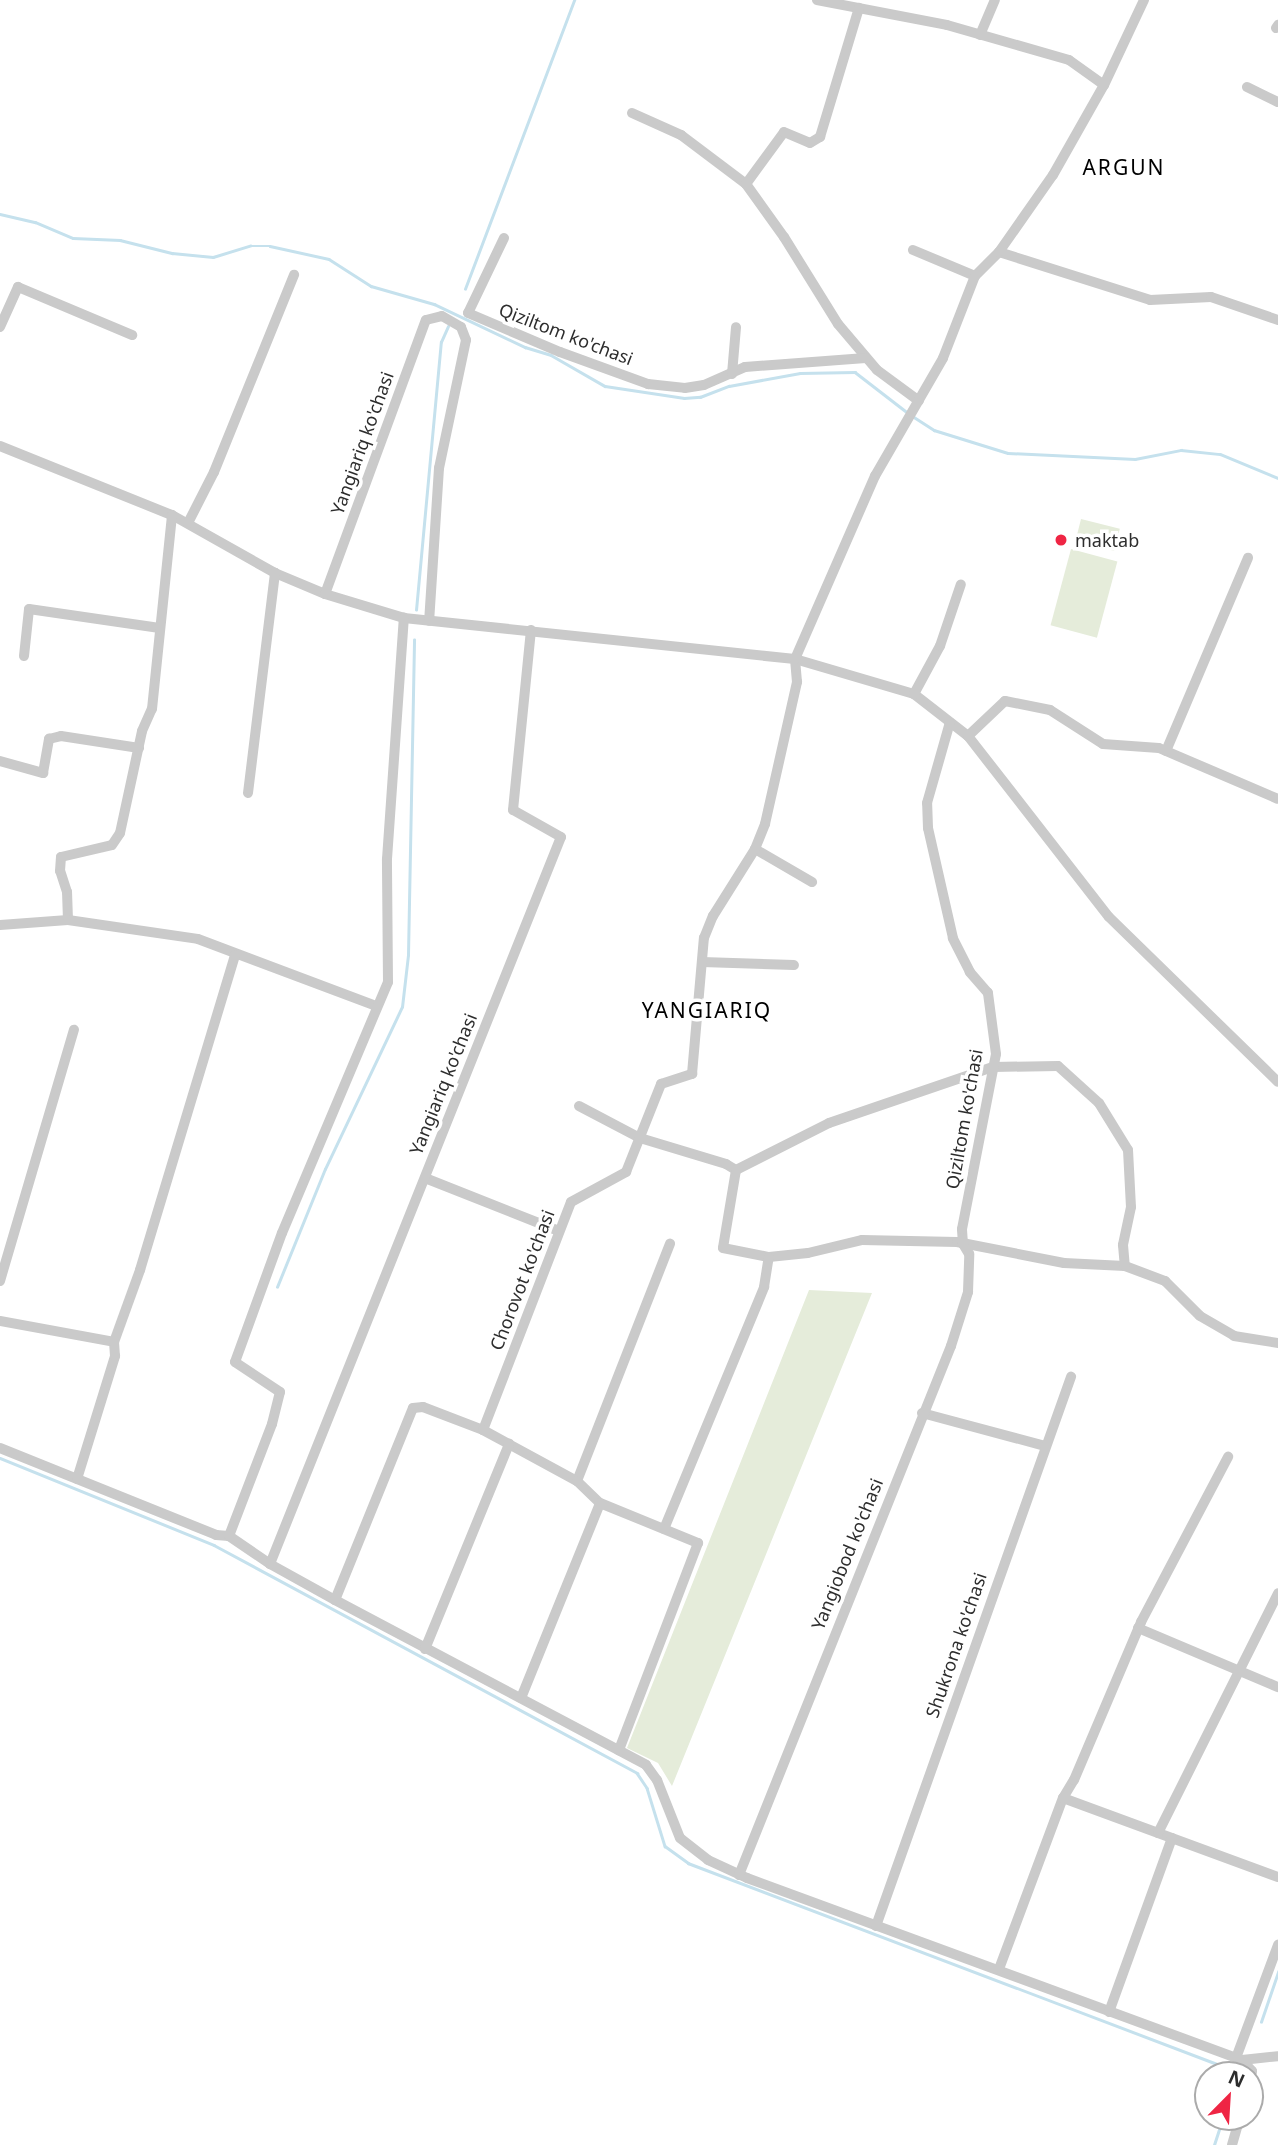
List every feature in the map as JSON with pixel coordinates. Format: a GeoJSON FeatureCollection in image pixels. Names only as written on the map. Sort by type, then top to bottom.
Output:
{"type":"FeatureCollection","features":[{"type":"Feature","properties":{"kind":"street"},"geometry":{"type":"LineString","coordinates":[[817,0],[980,35],[1069,60],[1104,85]]}},
{"type":"Feature","properties":{"kind":"street"},"geometry":{"type":"LineString","coordinates":[[980,35],[995,0]]}},
{"type":"Feature","properties":{"kind":"street"},"geometry":{"type":"LineString","coordinates":[[794,965],[702,962],[704,938],[713,916],[755,849],[765,824],[797,682],[795,659],[875,476],[943,358],[975,276],[999,252],[1053,175],[1104,85],[1144,0]]}},
{"type":"Feature","properties":{"kind":"street"},"geometry":{"type":"LineString","coordinates":[[746,184],[784,132],[810,144],[820,137],[859,8]]}},
{"type":"Feature","properties":{"kind":"street"},"geometry":{"type":"LineString","coordinates":[[1247,87],[1278,102]]}},
{"type":"Feature","properties":{"kind":"street"},"geometry":{"type":"LineString","coordinates":[[632,113],[681,135],[746,184],[784,237],[838,324],[877,370],[919,401]]}},
{"type":"Feature","properties":{"kind":"street","name":"Qiziltom ko'chasi"},"geometry":{"type":"LineString","coordinates":[[504,238],[468,313],[560,352],[648,384],[685,388],[705,386],[744,366],[866,358]]}},
{"type":"Feature","properties":{"kind":"street"},"geometry":{"type":"LineString","coordinates":[[913,250],[975,276]]}},
{"type":"Feature","properties":{"kind":"street"},"geometry":{"type":"LineString","coordinates":[[999,252],[1150,300],[1211,296],[1278,320]]}},
{"type":"Feature","properties":{"kind":"street"},"geometry":{"type":"LineString","coordinates":[[188,523],[214,472],[294,275]]}},
{"type":"Feature","properties":{"kind":"street"},"geometry":{"type":"LineString","coordinates":[[0,327],[18,287],[132,335]]}},
{"type":"Feature","properties":{"kind":"street","name":"Yangiariq ko'chasi"},"geometry":{"type":"LineString","coordinates":[[325,594],[426,320],[442,316],[461,327],[466,340],[439,468],[429,621]]}},
{"type":"Feature","properties":{"kind":"street"},"geometry":{"type":"LineString","coordinates":[[732,374],[736,327]]}},
{"type":"Feature","properties":{"kind":"street"},"geometry":{"type":"LineString","coordinates":[[0,446],[172,515],[275,573],[325,594],[404,618],[795,659],[914,694],[968,736],[1109,917],[1278,1082]]}},
{"type":"Feature","properties":{"kind":"street"},"geometry":{"type":"LineString","coordinates":[[68,920],[67,892],[60,871],[61,857],[112,845],[120,833],[142,731],[152,709],[172,515]]}},
{"type":"Feature","properties":{"kind":"street"},"geometry":{"type":"LineString","coordinates":[[1166,751],[1248,558]]}},
{"type":"Feature","properties":{"kind":"street"},"geometry":{"type":"LineString","coordinates":[[248,793],[275,573]]}},
{"type":"Feature","properties":{"kind":"street"},"geometry":{"type":"LineString","coordinates":[[914,694],[940,646],[961,584]]}},
{"type":"Feature","properties":{"kind":"street"},"geometry":{"type":"LineString","coordinates":[[24,656],[29,609],[160,628]]}},
{"type":"Feature","properties":{"kind":"street"},"geometry":{"type":"LineString","coordinates":[[229,1536],[272,1424],[281,1392],[236,1362],[282,1233],[388,982],[387,859],[404,618]]}},
{"type":"Feature","properties":{"kind":"street","name":"Yangiariq ko'chasi"},"geometry":{"type":"LineString","coordinates":[[270,1564],[561,837],[513,810],[531,630]]}},
{"type":"Feature","properties":{"kind":"street"},"geometry":{"type":"LineString","coordinates":[[968,736],[1005,701],[1049,710],[1103,744],[1166,751],[1278,799]]}},
{"type":"Feature","properties":{"kind":"street","name":"Qiziltom ko'chasi"},"geometry":{"type":"LineString","coordinates":[[950,722],[927,803],[928,828],[953,938],[970,972],[988,993],[996,1054],[962,1228],[963,1244]]}},
{"type":"Feature","properties":{"kind":"street"},"geometry":{"type":"LineString","coordinates":[[0,761],[43,773],[49,739],[61,736],[139,748]]}},
{"type":"Feature","properties":{"kind":"street"},"geometry":{"type":"LineString","coordinates":[[755,849],[812,882]]}},
{"type":"Feature","properties":{"kind":"street"},"geometry":{"type":"LineString","coordinates":[[0,925],[68,920],[198,939],[236,955],[351,994],[376,1006]]}},
{"type":"Feature","properties":{"kind":"street"},"geometry":{"type":"LineString","coordinates":[[77,1479],[115,1356],[114,1342],[140,1270],[236,955]]}},
{"type":"Feature","properties":{"kind":"street","name":"Chorovot ko'chasi"},"geometry":{"type":"LineString","coordinates":[[483,1430],[570,1202],[626,1172],[661,1084],[692,1074],[702,962]]}},
{"type":"Feature","properties":{"kind":"street"},"geometry":{"type":"LineString","coordinates":[[0,1281],[74,1030]]}},
{"type":"Feature","properties":{"kind":"street"},"geometry":{"type":"LineString","coordinates":[[736,1171],[829,1123],[993,1067],[1058,1066],[1099,1103],[1128,1150],[1131,1207],[1124,1245],[1125,1266]]}},
{"type":"Feature","properties":{"kind":"street"},"geometry":{"type":"LineString","coordinates":[[579,1106],[640,1138],[726,1164],[736,1171]]}},
{"type":"Feature","properties":{"kind":"street"},"geometry":{"type":"LineString","coordinates":[[736,1171],[723,1248],[769,1256],[808,1253],[863,1240],[963,1244],[1064,1263],[1125,1266],[1166,1281],[1200,1316],[1234,1336],[1278,1343]]}},
{"type":"Feature","properties":{"kind":"street"},"geometry":{"type":"LineString","coordinates":[[425,1178],[559,1231]]}},
{"type":"Feature","properties":{"kind":"street"},"geometry":{"type":"LineString","coordinates":[[577,1481],[670,1244]]}},
{"type":"Feature","properties":{"kind":"street","name":"Yangiobod ko'chasi"},"geometry":{"type":"LineString","coordinates":[[739,1875],[951,1346],[968,1292],[969,1254],[963,1244]]}},
{"type":"Feature","properties":{"kind":"street"},"geometry":{"type":"LineString","coordinates":[[664,1529],[764,1287],[769,1256]]}},
{"type":"Feature","properties":{"kind":"street"},"geometry":{"type":"LineString","coordinates":[[0,1321],[114,1342]]}},
{"type":"Feature","properties":{"kind":"street","name":"Shukrona ko'chasi"},"geometry":{"type":"LineString","coordinates":[[876,1926],[1071,1377]]}},
{"type":"Feature","properties":{"kind":"street"},"geometry":{"type":"LineString","coordinates":[[335,1600],[413,1408],[423,1407],[483,1430],[577,1481],[600,1503],[698,1543],[619,1750]]}},
{"type":"Feature","properties":{"kind":"street"},"geometry":{"type":"LineString","coordinates":[[922,1413],[1045,1446]]}},
{"type":"Feature","properties":{"kind":"street"},"geometry":{"type":"LineString","coordinates":[[425,1649],[509,1444]]}},
{"type":"Feature","properties":{"kind":"street"},"geometry":{"type":"LineString","coordinates":[[0,1448],[216,1535],[229,1536],[270,1564],[335,1600],[646,1765],[657,1780],[680,1838],[708,1860],[739,1875],[1239,2059],[1278,2056]]}},
{"type":"Feature","properties":{"kind":"street"},"geometry":{"type":"LineString","coordinates":[[999,1969],[1063,1798],[1074,1780],[1138,1628],[1228,1457]]}},
{"type":"Feature","properties":{"kind":"street"},"geometry":{"type":"LineString","coordinates":[[521,1698],[600,1503]]}},
{"type":"Feature","properties":{"kind":"street"},"geometry":{"type":"LineString","coordinates":[[1158,1833],[1278,1592]]}},
{"type":"Feature","properties":{"kind":"street"},"geometry":{"type":"LineString","coordinates":[[1138,1628],[1278,1686]]}},
{"type":"Feature","properties":{"kind":"street"},"geometry":{"type":"LineString","coordinates":[[1063,1798],[1278,1877]]}},
{"type":"Feature","properties":{"kind":"street"},"geometry":{"type":"LineString","coordinates":[[1109,2012],[1172,1838]]}},
{"type":"Feature","properties":{"kind":"street"},"geometry":{"type":"LineString","coordinates":[[1239,2059],[1278,1945]]}},
{"type":"Feature","properties":{"kind":"green space"},"geometry":{"type":"Polygon","coordinates":[[[1081,519],[1120,529],[1114,551],[1075,541],[1081,519]]]}},
{"type":"Feature","properties":{"kind":"green space"},"geometry":{"type":"Polygon","coordinates":[[[1071,549],[1117,561],[1097,638],[1051,625],[1071,549]]]}},
{"type":"Feature","properties":{"kind":"green space"},"geometry":{"type":"Polygon","coordinates":[[[809,1290],[872,1293],[672,1786],[658,1763],[627,1748],[809,1290]]]}},
{"type":"Feature","properties":{"kind":"waterway"},"geometry":{"type":"LineString","coordinates":[[465,289],[574,0]]}},
{"type":"Feature","properties":{"kind":"waterway"},"geometry":{"type":"LineString","coordinates":[[0,214],[35,222],[73,238],[120,240],[172,253],[213,257],[250,246],[270,246],[329,259],[371,286],[434,304],[525,347],[551,355],[605,386],[684,398],[700,397],[729,386],[800,373],[855,372],[908,413]]}},
{"type":"Feature","properties":{"kind":"waterway"},"geometry":{"type":"LineString","coordinates":[[416,610],[441,342],[448,326]]}},
{"type":"Feature","properties":{"kind":"waterway"},"geometry":{"type":"LineString","coordinates":[[914,417],[934,430],[1008,453],[1135,459],[1181,450],[1220,454],[1278,478]]}},
{"type":"Feature","properties":{"kind":"waterway"},"geometry":{"type":"LineString","coordinates":[[277,1287],[325,1169],[402,1007],[408,955],[414,640]]}},
{"type":"Feature","properties":{"kind":"waterway"},"geometry":{"type":"LineString","coordinates":[[0,1458],[214,1545],[637,1773],[647,1788],[665,1846],[688,1863],[1209,2061]]}},
{"type":"Feature","properties":{"kind":"waterway"},"geometry":{"type":"LineString","coordinates":[[1261,2022],[1278,1972]]}},
{"type":"Feature","properties":{"kind":"waterway"},"geometry":{"type":"LineString","coordinates":[[1214,2145],[1218,2131]]}},
{"type":"Feature","properties":{"kind":"place","name":"maktab"},"geometry":{"type":"Point","coordinates":[1061,540]}},
{"type":"Feature","properties":{"kind":"district","name":"ARGUN"},"geometry":{"type":"Point","coordinates":[1124,167]}},
{"type":"Feature","properties":{"kind":"district","name":"YANGIARIQ"},"geometry":{"type":"Point","coordinates":[707,1010]}}]}
